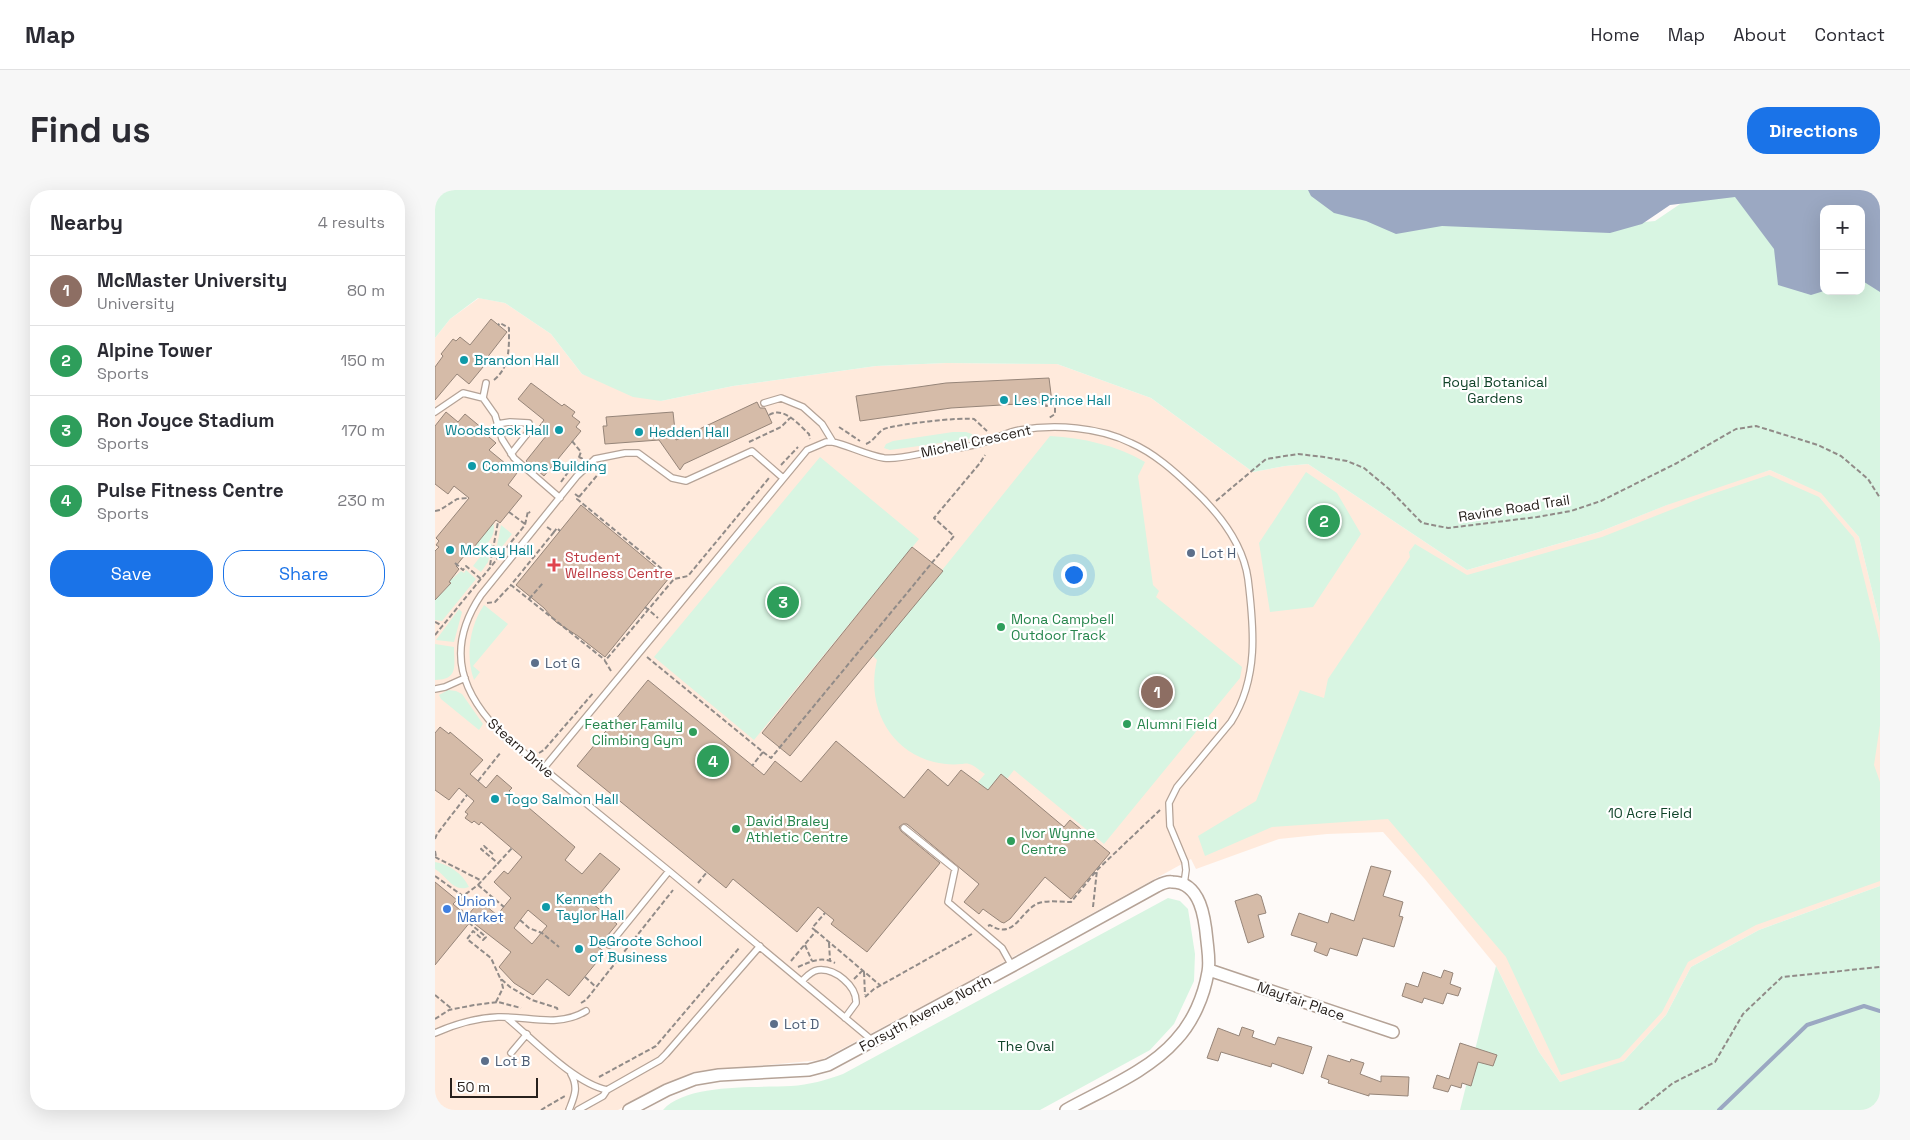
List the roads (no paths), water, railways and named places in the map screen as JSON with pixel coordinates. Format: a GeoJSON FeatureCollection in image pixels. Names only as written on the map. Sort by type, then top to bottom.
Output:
{"type":"FeatureCollection","features":[{"type":"Feature","properties":{"kind":"street","name":"Forsyth Avenue North"},"geometry":{"type":"LineString","coordinates":[[629,1110],[667,1090],[695,1079],[719,1074],[809,1070],[829,1065],[1157,886],[1171,881],[1183,884]]}},
{"type":"Feature","properties":{"kind":"street"},"geometry":{"type":"LineString","coordinates":[[1066,1110],[1144,1067],[1159,1056],[1176,1040],[1192,1017],[1203,995],[1209,970],[1205,921],[1200,904],[1194,893],[1183,884]]}},
{"type":"Feature","properties":{"kind":"street","name":"Mayfair Place"},"geometry":{"type":"LineString","coordinates":[[1209,970],[1393,1032]]}},
{"type":"Feature","properties":{"kind":"lane"},"geometry":{"type":"LineString","coordinates":[[483,398],[486,383]]}},
{"type":"Feature","properties":{"kind":"lane"},"geometry":{"type":"LineString","coordinates":[[435,412],[463,393],[483,398],[495,415],[502,439],[513,458],[560,498]]}},
{"type":"Feature","properties":{"kind":"lane"},"geometry":{"type":"LineString","coordinates":[[764,403],[781,398],[803,407],[822,424],[833,442]]}},
{"type":"Feature","properties":{"kind":"lane"},"geometry":{"type":"LineString","coordinates":[[497,424],[510,422],[529,423],[530,430],[511,454]]}},
{"type":"Feature","properties":{"kind":"lane","name":"Michell Crescent"},"geometry":{"type":"LineString","coordinates":[[833,442],[884,458],[953,449],[981,443],[1018,430],[1049,428],[1098,432],[1115,436],[1145,451],[1180,477],[1210,506],[1241,550],[1247,571],[1253,617],[1253,634],[1250,675],[1243,701],[1231,722],[1177,787],[1169,803],[1169,826],[1185,862],[1186,870],[1183,884]]}},
{"type":"Feature","properties":{"kind":"lane"},"geometry":{"type":"LineString","coordinates":[[543,770],[807,450],[826,442],[833,442]]}},
{"type":"Feature","properties":{"kind":"lane","name":"Stearn Drive"},"geometry":{"type":"LineString","coordinates":[[783,478],[752,451],[692,478],[679,481],[637,453],[595,458],[588,463],[493,580],[469,613],[463,630],[461,645],[462,662],[467,688],[473,701],[492,725],[543,770],[565,785],[669,870],[873,1041]]}},
{"type":"Feature","properties":{"kind":"lane"},"geometry":{"type":"LineString","coordinates":[[435,689],[445,687],[465,678]]}},
{"type":"Feature","properties":{"kind":"lane"},"geometry":{"type":"LineString","coordinates":[[904,828],[955,869],[948,902],[1001,948],[1012,966]]}},
{"type":"Feature","properties":{"kind":"lane"},"geometry":{"type":"LineString","coordinates":[[609,945],[669,870]]}},
{"type":"Feature","properties":{"kind":"lane"},"geometry":{"type":"LineString","coordinates":[[578,1110],[603,1096],[607,1090],[660,1060],[760,946]]}},
{"type":"Feature","properties":{"kind":"lane"},"geometry":{"type":"LineString","coordinates":[[801,981],[812,972],[823,970],[831,972],[849,985],[856,994],[856,1003],[845,1018]]}},
{"type":"Feature","properties":{"kind":"lane"},"geometry":{"type":"LineString","coordinates":[[435,1033],[469,1021],[507,1018],[555,1021],[571,1018],[586,1011]]}},
{"type":"Feature","properties":{"kind":"lane"},"geometry":{"type":"LineString","coordinates":[[507,1018],[570,1071],[591,1085],[607,1090]]}},
{"type":"Feature","properties":{"kind":"lane"},"geometry":{"type":"LineString","coordinates":[[511,1053],[527,1034]]}},
{"type":"Feature","properties":{"kind":"lane"},"geometry":{"type":"LineString","coordinates":[[569,1110],[576,1094],[575,1080],[570,1071]]}},
{"type":"Feature","properties":{"kind":"water"},"geometry":{"type":"Polygon","coordinates":[[[1308,190],[1880,190],[1880,292],[1865,283],[1865,205],[1820,205],[1820,292],[1811,295],[1778,285],[1774,249],[1735,197],[1670,205],[1642,224],[1610,233],[1442,226],[1396,234],[1366,221],[1334,213],[1311,196],[1308,190]]]}},
{"type":"Feature","properties":{"kind":"waterway"},"geometry":{"type":"LineString","coordinates":[[1719,1110],[1807,1025],[1864,1006],[1880,1011]]}},
{"type":"Feature","properties":{"kind":"place","name":"Brandon Hall"},"geometry":{"type":"Point","coordinates":[464,360]}},
{"type":"Feature","properties":{"kind":"place","name":"Les Prince Hall"},"geometry":{"type":"Point","coordinates":[1004,400]}},
{"type":"Feature","properties":{"kind":"place","name":"Woodstock Hall"},"geometry":{"type":"Point","coordinates":[559,430]}},
{"type":"Feature","properties":{"kind":"place","name":"Hedden Hall"},"geometry":{"type":"Point","coordinates":[639,432]}},
{"type":"Feature","properties":{"kind":"place","name":"Commons Building"},"geometry":{"type":"Point","coordinates":[472,466]}},
{"type":"Feature","properties":{"kind":"place","name":"Alpine Tower"},"geometry":{"type":"Point","coordinates":[1324,521]}},
{"type":"Feature","properties":{"kind":"place","name":"McKay Hall"},"geometry":{"type":"Point","coordinates":[450,550]}},
{"type":"Feature","properties":{"kind":"place","name":"Lot H"},"geometry":{"type":"Point","coordinates":[1191,553]}},
{"type":"Feature","properties":{"kind":"place","name":"Student Wellness Centre"},"geometry":{"type":"Point","coordinates":[554,565]}},
{"type":"Feature","properties":{"kind":"place","name":"Ron Joyce Stadium"},"geometry":{"type":"Point","coordinates":[783,602]}},
{"type":"Feature","properties":{"kind":"place","name":"Mona Campbell Outdoor Track"},"geometry":{"type":"Point","coordinates":[1001,627]}},
{"type":"Feature","properties":{"kind":"place","name":"Lot G"},"geometry":{"type":"Point","coordinates":[535,663]}},
{"type":"Feature","properties":{"kind":"place","name":"McMaster University"},"geometry":{"type":"Point","coordinates":[1157,692]}},
{"type":"Feature","properties":{"kind":"place","name":"Alumni Field"},"geometry":{"type":"Point","coordinates":[1127,724]}},
{"type":"Feature","properties":{"kind":"place","name":"Feather Family Climbing Gym"},"geometry":{"type":"Point","coordinates":[693,732]}},
{"type":"Feature","properties":{"kind":"place","name":"Pulse Fitness Centre"},"geometry":{"type":"Point","coordinates":[713,761]}},
{"type":"Feature","properties":{"kind":"place","name":"Togo Salmon Hall"},"geometry":{"type":"Point","coordinates":[495,799]}},
{"type":"Feature","properties":{"kind":"place","name":"David Braley Athletic Centre"},"geometry":{"type":"Point","coordinates":[736,829]}},
{"type":"Feature","properties":{"kind":"place","name":"Ivor Wynne Centre"},"geometry":{"type":"Point","coordinates":[1011,841]}},
{"type":"Feature","properties":{"kind":"place","name":"Kenneth Taylor Hall"},"geometry":{"type":"Point","coordinates":[546,907]}},
{"type":"Feature","properties":{"kind":"place","name":"Union Market"},"geometry":{"type":"Point","coordinates":[447,909]}},
{"type":"Feature","properties":{"kind":"place","name":"DeGroote School of Business"},"geometry":{"type":"Point","coordinates":[579,949]}},
{"type":"Feature","properties":{"kind":"place","name":"Lot D"},"geometry":{"type":"Point","coordinates":[774,1024]}},
{"type":"Feature","properties":{"kind":"place","name":"Lot B"},"geometry":{"type":"Point","coordinates":[485,1061]}},
{"type":"Feature","properties":{"kind":"park label","name":"Royal Botanical Gardens"},"geometry":{"type":"Point","coordinates":[1495,390]}},
{"type":"Feature","properties":{"kind":"park label","name":"10 Acre Field"},"geometry":{"type":"Point","coordinates":[1650,813]}},
{"type":"Feature","properties":{"kind":"park label","name":"The Oval"},"geometry":{"type":"Point","coordinates":[1026,1046]}}]}
